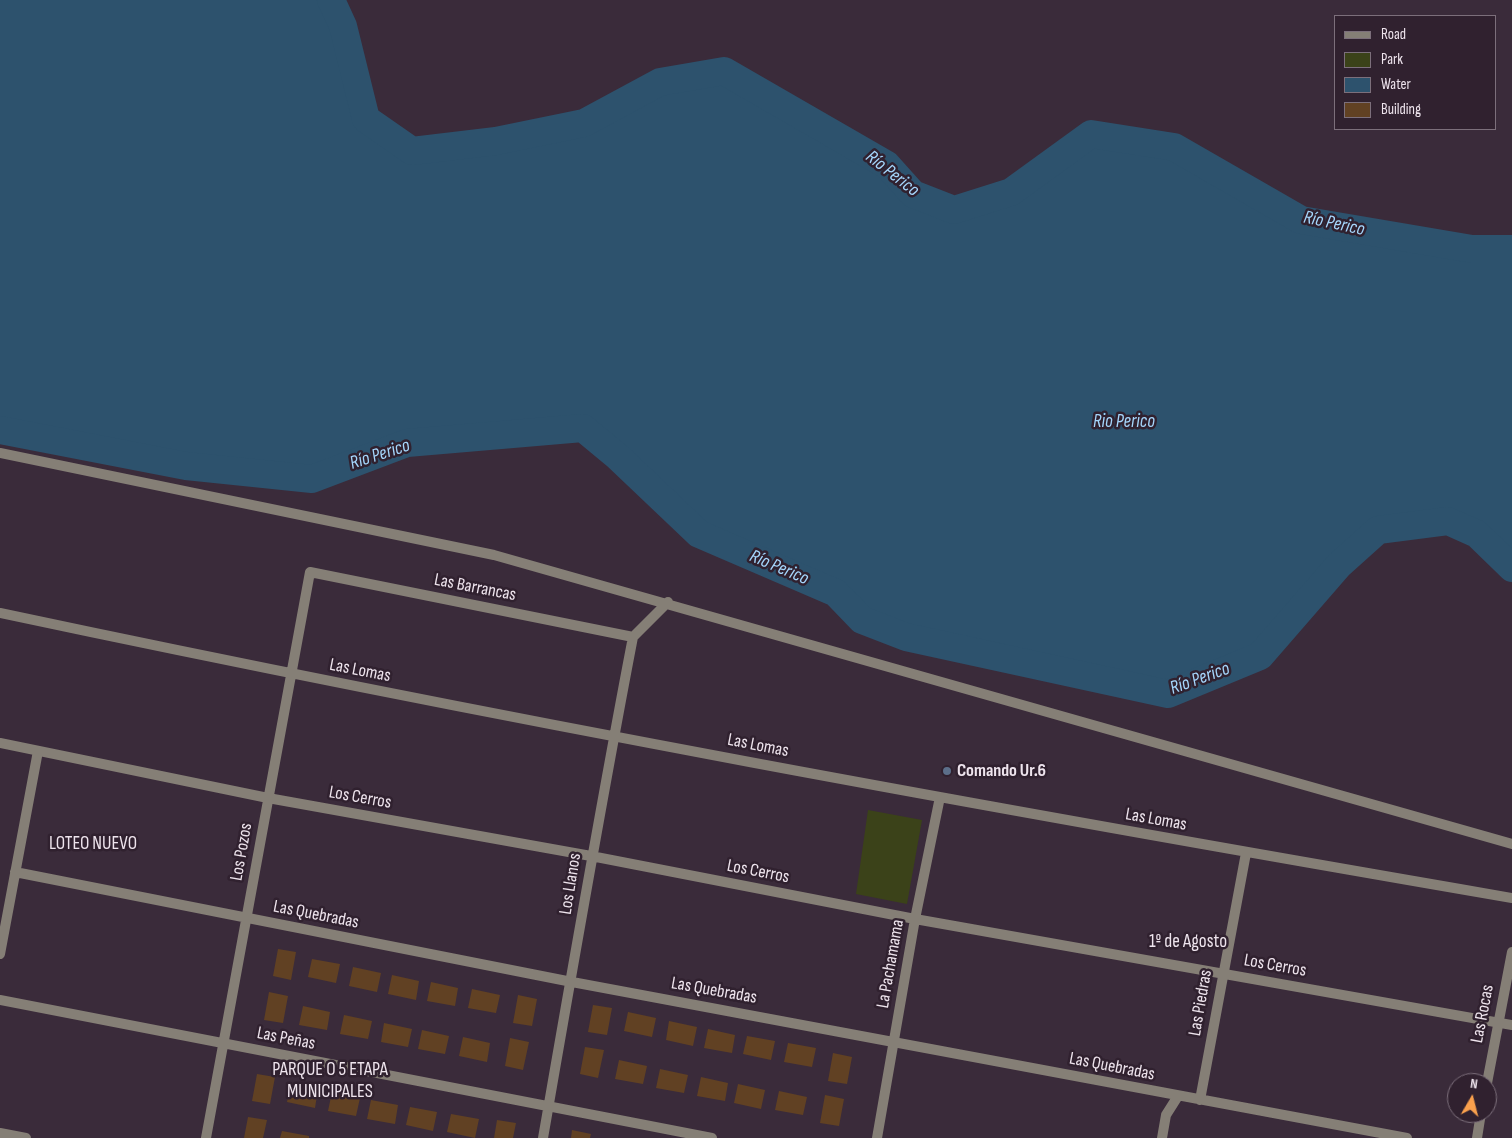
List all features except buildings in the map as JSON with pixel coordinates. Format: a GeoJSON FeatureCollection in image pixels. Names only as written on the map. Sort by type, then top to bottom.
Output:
{"type":"FeatureCollection","features":[{"type":"Feature","properties":{"kind":"street"},"geometry":{"type":"LineString","coordinates":[[0,453],[494,555],[668,602],[1512,844]]}},
{"type":"Feature","properties":{"kind":"street","name":"Las Barrancas"},"geometry":{"type":"LineString","coordinates":[[310,572],[633,636]]}},
{"type":"Feature","properties":{"kind":"street","name":"Los Pozos"},"geometry":{"type":"LineString","coordinates":[[206,1138],[310,572]]}},
{"type":"Feature","properties":{"kind":"street"},"geometry":{"type":"LineString","coordinates":[[633,636],[668,602]]}},
{"type":"Feature","properties":{"kind":"street","name":"Las Lomas"},"geometry":{"type":"LineString","coordinates":[[0,613],[290,675],[940,797],[1512,898]]}},
{"type":"Feature","properties":{"kind":"street","name":"Los Llanos"},"geometry":{"type":"LineString","coordinates":[[543,1138],[572,982],[591,856],[633,636]]}},
{"type":"Feature","properties":{"kind":"street","name":"Los Cerros"},"geometry":{"type":"LineString","coordinates":[[0,743],[268,798],[591,856],[915,919],[1512,1025]]}},
{"type":"Feature","properties":{"kind":"street"},"geometry":{"type":"LineString","coordinates":[[0,954],[38,751]]}},
{"type":"Feature","properties":{"kind":"street","name":"La Pachamama"},"geometry":{"type":"LineString","coordinates":[[877,1138],[915,919],[940,797]]}},
{"type":"Feature","properties":{"kind":"street","name":"Las Piedras"},"geometry":{"type":"LineString","coordinates":[[1200,1100],[1246,852]]}},
{"type":"Feature","properties":{"kind":"street","name":"Las Quebradas"},"geometry":{"type":"LineString","coordinates":[[15,872],[572,982],[1407,1138]]}},
{"type":"Feature","properties":{"kind":"street","name":"Las Rocas"},"geometry":{"type":"LineString","coordinates":[[1489,1073],[1512,952]]}},
{"type":"Feature","properties":{"kind":"street","name":"Las Peñas"},"geometry":{"type":"LineString","coordinates":[[0,1000],[548,1108],[712,1138]]}},
{"type":"Feature","properties":{"kind":"street"},"geometry":{"type":"LineString","coordinates":[[1162,1138],[1166,1115],[1178,1096]]}},
{"type":"Feature","properties":{"kind":"street"},"geometry":{"type":"LineString","coordinates":[[1477,1138],[1479,1123]]}},
{"type":"Feature","properties":{"kind":"street"},"geometry":{"type":"LineString","coordinates":[[0,1133],[26,1138]]}},
{"type":"Feature","properties":{"kind":"green space"},"geometry":{"type":"Polygon","coordinates":[[[868,810],[922,820],[907,904],[856,894],[868,810]]]}},
{"type":"Feature","properties":{"kind":"water","name":"Rio Perico"},"geometry":{"type":"Polygon","coordinates":[[[0,0],[331,0],[343,26],[366,119],[412,151],[496,141],[584,123],[660,82],[724,71],[887,165],[913,194],[954,210],[1011,192],[1091,134],[1174,147],[1301,220],[1472,249],[1512,249],[1512,568],[1477,534],[1448,521],[1378,530],[1339,565],[1260,656],[1168,694],[906,637],[862,620],[836,593],[699,534],[618,457],[583,428],[407,443],[312,479],[186,466],[0,430],[0,0]]]}},
{"type":"Feature","properties":{"kind":"waterway","name":"Río Perico"},"geometry":{"type":"LineString","coordinates":[[331,0],[343,26],[366,119],[412,151],[496,141],[584,123],[660,82],[724,71],[887,165],[913,194],[954,210],[1011,192],[1091,134],[1174,147],[1301,220],[1472,249],[1512,249]]}},
{"type":"Feature","properties":{"kind":"waterway","name":"Río Perico"},"geometry":{"type":"LineString","coordinates":[[0,430],[186,466],[312,479],[407,443],[583,428],[618,457],[699,534],[836,593],[862,620],[906,637],[1168,694],[1260,656],[1339,565],[1378,530],[1448,521],[1477,534],[1512,568]]}},
{"type":"Feature","properties":{"kind":"place","name":"Comando Ur.6"},"geometry":{"type":"Point","coordinates":[947,771]}},
{"type":"Feature","properties":{"kind":"district","name":"LOTEO NUEVO"},"geometry":{"type":"Point","coordinates":[93,844]}},
{"type":"Feature","properties":{"kind":"district","name":"1º de Agosto"},"geometry":{"type":"Point","coordinates":[1188,942]}},
{"type":"Feature","properties":{"kind":"district","name":"PARQUE O 5 ETAPA MUNICIPALES"},"geometry":{"type":"Point","coordinates":[330,1081]}}]}
